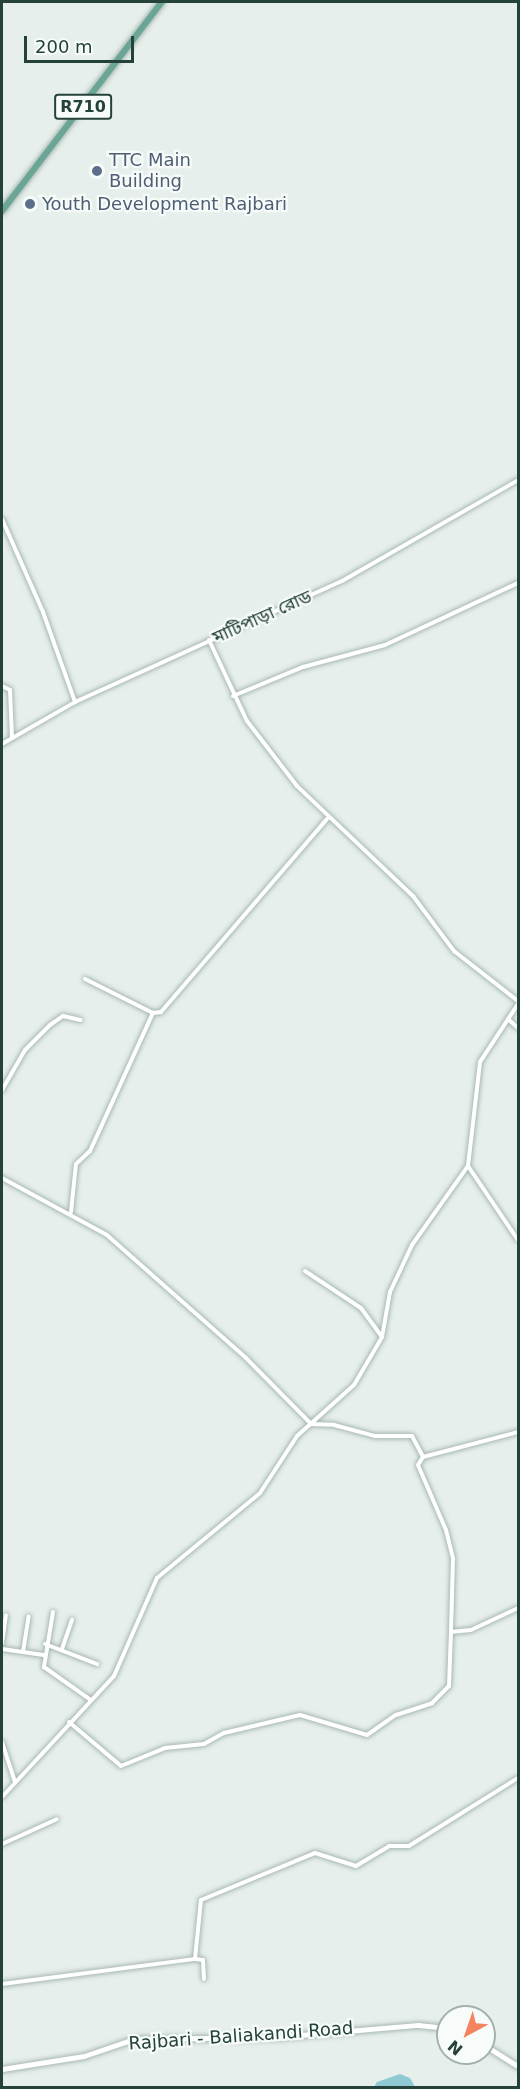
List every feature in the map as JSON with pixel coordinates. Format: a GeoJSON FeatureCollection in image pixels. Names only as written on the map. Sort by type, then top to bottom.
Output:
{"type":"FeatureCollection","features":[{"type":"Feature","properties":{"kind":"main road","name":"R710"},"geometry":{"type":"LineString","coordinates":[[2,211],[162,2]]}},
{"type":"Feature","properties":{"kind":"main road","name":"Rajbari - Baliakandi Road"},"geometry":{"type":"LineString","coordinates":[[2,2069],[84,2056],[134,2039],[277,2037],[418,2025],[436,2027]]}},
{"type":"Feature","properties":{"kind":"main road"},"geometry":{"type":"LineString","coordinates":[[496,2052],[519,2066]]}},
{"type":"Feature","properties":{"kind":"street","name":"মাটিপাড়া রোড"},"geometry":{"type":"LineString","coordinates":[[2,744],[12,736],[75,702],[342,581],[519,480]]}},
{"type":"Feature","properties":{"kind":"street"},"geometry":{"type":"LineString","coordinates":[[2,519],[43,612],[75,702]]}},
{"type":"Feature","properties":{"kind":"street"},"geometry":{"type":"LineString","coordinates":[[233,696],[303,667],[385,645],[519,583]]}},
{"type":"Feature","properties":{"kind":"street"},"geometry":{"type":"LineString","coordinates":[[2,1797],[69,1722],[92,1700],[120,1665],[157,1578],[260,1493],[297,1436],[347,1394],[382,1337],[390,1292],[412,1245],[468,1166],[480,1062],[519,1002],[454,951],[412,896],[327,819],[268,749],[233,696],[209,640]]}},
{"type":"Feature","properties":{"kind":"street"},"geometry":{"type":"LineString","coordinates":[[2,686],[10,690],[12,736]]}},
{"type":"Feature","properties":{"kind":"street"},"geometry":{"type":"LineString","coordinates":[[85,979],[153,1013],[161,1012],[174,999],[231,926],[327,819]]}},
{"type":"Feature","properties":{"kind":"street"},"geometry":{"type":"LineString","coordinates":[[71,1212],[76,1164],[90,1151],[153,1013]]}},
{"type":"Feature","properties":{"kind":"street"},"geometry":{"type":"LineString","coordinates":[[2,1090],[25,1050],[50,1025],[63,1017],[81,1020]]}},
{"type":"Feature","properties":{"kind":"street"},"geometry":{"type":"LineString","coordinates":[[508,1018],[519,1028]]}},
{"type":"Feature","properties":{"kind":"street"},"geometry":{"type":"LineString","coordinates":[[468,1166],[519,1240]]}},
{"type":"Feature","properties":{"kind":"street"},"geometry":{"type":"LineString","coordinates":[[2,1178],[71,1212],[136,1260],[311,1424],[334,1425],[375,1436],[412,1437],[423,1457]]}},
{"type":"Feature","properties":{"kind":"street"},"geometry":{"type":"LineString","coordinates":[[304,1271],[361,1308],[382,1337]]}},
{"type":"Feature","properties":{"kind":"street"},"geometry":{"type":"LineString","coordinates":[[69,1722],[121,1766],[165,1748],[204,1744],[224,1733],[300,1715],[367,1736],[396,1715],[432,1702],[449,1686],[453,1559],[446,1530],[418,1465],[423,1457],[519,1432]]}},
{"type":"Feature","properties":{"kind":"street"},"geometry":{"type":"LineString","coordinates":[[451,1632],[471,1630],[519,1608]]}},
{"type":"Feature","properties":{"kind":"street"},"geometry":{"type":"LineString","coordinates":[[53,1612],[45,1644],[46,1670],[92,1700]]}},
{"type":"Feature","properties":{"kind":"street"},"geometry":{"type":"LineString","coordinates":[[2,1643],[6,1615]]}},
{"type":"Feature","properties":{"kind":"street"},"geometry":{"type":"LineString","coordinates":[[23,1652],[29,1616]]}},
{"type":"Feature","properties":{"kind":"street"},"geometry":{"type":"LineString","coordinates":[[62,1649],[72,1620]]}},
{"type":"Feature","properties":{"kind":"street"},"geometry":{"type":"LineString","coordinates":[[45,1644],[97,1664]]}},
{"type":"Feature","properties":{"kind":"street"},"geometry":{"type":"LineString","coordinates":[[2,1649],[44,1655]]}},
{"type":"Feature","properties":{"kind":"street"},"geometry":{"type":"LineString","coordinates":[[2,1742],[15,1782]]}},
{"type":"Feature","properties":{"kind":"street"},"geometry":{"type":"LineString","coordinates":[[195,1959],[201,1900],[315,1853],[356,1866],[388,1846],[409,1846],[519,1778]]}},
{"type":"Feature","properties":{"kind":"street"},"geometry":{"type":"LineString","coordinates":[[2,1845],[57,1819]]}},
{"type":"Feature","properties":{"kind":"street"},"geometry":{"type":"LineString","coordinates":[[2,1984],[195,1959],[203,1960],[204,1979]]}},
{"type":"Feature","properties":{"kind":"water"},"geometry":{"type":"Polygon","coordinates":[[[400,2074],[410,2078],[415,2087],[374,2087],[377,2082],[400,2074]]]}},
{"type":"Feature","properties":{"kind":"place","name":"TTC Main Building"},"geometry":{"type":"Point","coordinates":[97,171]}},
{"type":"Feature","properties":{"kind":"place","name":"Youth Development Rajbari"},"geometry":{"type":"Point","coordinates":[30,204]}}]}
